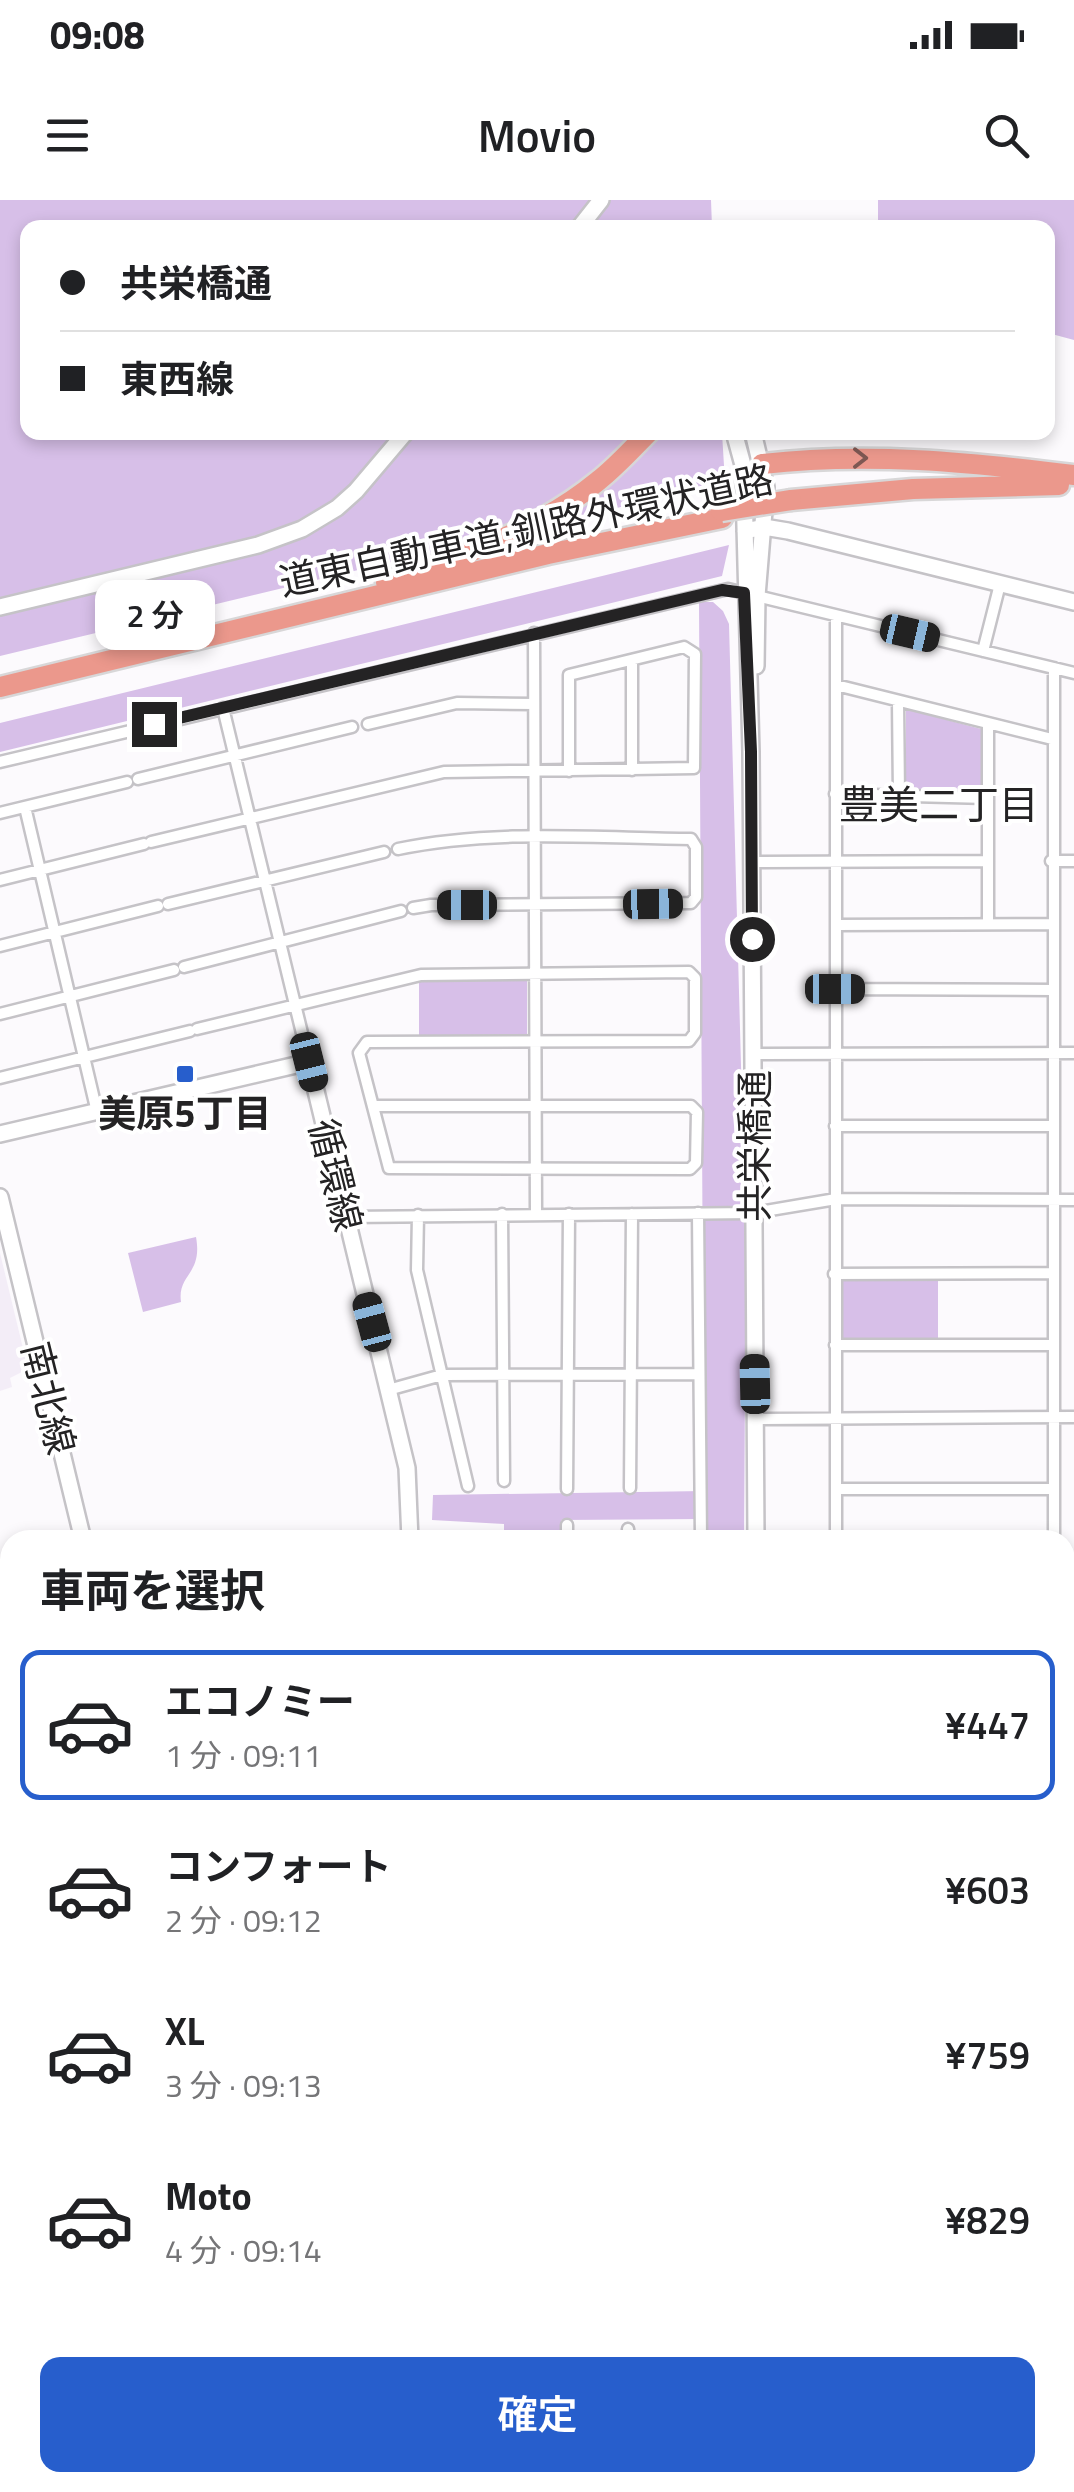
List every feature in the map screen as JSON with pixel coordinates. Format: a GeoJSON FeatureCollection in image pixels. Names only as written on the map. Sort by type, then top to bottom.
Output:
{"type":"FeatureCollection","features":[{"type":"Feature","properties":{"kind":"highway"},"geometry":{"type":"LineString","coordinates":[[361,590],[470,553],[529,527],[598,482],[641,440]]}},
{"type":"Feature","properties":{"kind":"highway"},"geometry":{"type":"LineString","coordinates":[[753,465],[818,458],[904,457],[1074,475]]}},
{"type":"Feature","properties":{"kind":"highway","name":"道東自動車道;釧路外環状道路"},"geometry":{"type":"LineString","coordinates":[[0,678],[611,532],[791,504],[914,494],[1074,490]]}},
{"type":"Feature","properties":{"kind":"highway","name":"道東自動車道;釧路外環状道路"},"geometry":{"type":"LineString","coordinates":[[0,687],[722,514]]}},
{"type":"Feature","properties":{"kind":"street"},"geometry":{"type":"LineString","coordinates":[[585,220],[601,200]]}},
{"type":"Feature","properties":{"kind":"street"},"geometry":{"type":"LineString","coordinates":[[0,607],[258,545],[302,529],[338,508],[399,440]]}},
{"type":"Feature","properties":{"kind":"street"},"geometry":{"type":"LineString","coordinates":[[739,440],[766,487],[764,527],[751,594]]}},
{"type":"Feature","properties":{"kind":"street"},"geometry":{"type":"LineString","coordinates":[[751,594],[745,531],[753,440]]}},
{"type":"Feature","properties":{"kind":"street"},"geometry":{"type":"LineString","coordinates":[[745,531],[764,527],[1074,602]]}},
{"type":"Feature","properties":{"kind":"street"},"geometry":{"type":"LineString","coordinates":[[983,651],[1000,584]]}},
{"type":"Feature","properties":{"kind":"street"},"geometry":{"type":"LineString","coordinates":[[0,762],[728,589],[1074,673]]}},
{"type":"Feature","properties":{"kind":"street","name":"共栄橋通"},"geometry":{"type":"LineString","coordinates":[[751,594],[756,696],[751,752],[756,1530]]}},
{"type":"Feature","properties":{"kind":"street"},"geometry":{"type":"LineString","coordinates":[[836,616],[836,1530]]}},
{"type":"Feature","properties":{"kind":"street"},"geometry":{"type":"LineString","coordinates":[[534,634],[536,1214]]}},
{"type":"Feature","properties":{"kind":"street"},"geometry":{"type":"LineString","coordinates":[[0,880],[444,772],[570,771],[694,768],[695,654],[684,647],[570,676],[570,771]]}},
{"type":"Feature","properties":{"kind":"street"},"geometry":{"type":"LineString","coordinates":[[632,660],[632,770]]}},
{"type":"Feature","properties":{"kind":"street"},"geometry":{"type":"LineString","coordinates":[[1054,668],[1054,1530]]}},
{"type":"Feature","properties":{"kind":"street"},"geometry":{"type":"LineString","coordinates":[[836,685],[1052,739]]}},
{"type":"Feature","properties":{"kind":"street"},"geometry":{"type":"LineString","coordinates":[[898,701],[899,796]]}},
{"type":"Feature","properties":{"kind":"street"},"geometry":{"type":"LineString","coordinates":[[368,724],[458,703],[534,704]]}},
{"type":"Feature","properties":{"kind":"street"},"geometry":{"type":"LineString","coordinates":[[0,1134],[309,1062],[223,708]]}},
{"type":"Feature","properties":{"kind":"street"},"geometry":{"type":"LineString","coordinates":[[988,724],[988,924]]}},
{"type":"Feature","properties":{"kind":"street"},"geometry":{"type":"LineString","coordinates":[[0,813],[352,727]]}},
{"type":"Feature","properties":{"kind":"street"},"geometry":{"type":"LineString","coordinates":[[836,794],[988,798]]}},
{"type":"Feature","properties":{"kind":"street"},"geometry":{"type":"LineString","coordinates":[[25,807],[97,1112]]}},
{"type":"Feature","properties":{"kind":"street"},"geometry":{"type":"LineString","coordinates":[[0,1014],[407,909],[432,905],[691,903],[696,897],[696,846],[691,839],[441,840],[398,849]]}},
{"type":"Feature","properties":{"kind":"street"},"geometry":{"type":"LineString","coordinates":[[0,946],[384,852]]}},
{"type":"Feature","properties":{"kind":"street"},"geometry":{"type":"LineString","coordinates":[[752,862],[988,861]]}},
{"type":"Feature","properties":{"kind":"street"},"geometry":{"type":"LineString","coordinates":[[1052,861],[1074,861]]}},
{"type":"Feature","properties":{"kind":"street"},"geometry":{"type":"LineString","coordinates":[[836,925],[1052,924]]}},
{"type":"Feature","properties":{"kind":"street"},"geometry":{"type":"LineString","coordinates":[[0,1078],[421,975],[689,972],[695,978],[695,1033],[688,1041],[367,1042],[360,1053],[389,1168],[690,1169],[696,1163],[697,1112],[691,1106],[374,1106]]}},
{"type":"Feature","properties":{"kind":"street"},"geometry":{"type":"LineString","coordinates":[[835,989],[1053,990]]}},
{"type":"Feature","properties":{"kind":"street"},"geometry":{"type":"LineString","coordinates":[[754,1054],[1074,1053]]}},
{"type":"Feature","properties":{"kind":"street","name":"循環線"},"geometry":{"type":"LineString","coordinates":[[309,1062],[407,1468],[410,1530]]}},
{"type":"Feature","properties":{"kind":"street"},"geometry":{"type":"LineString","coordinates":[[835,1126],[1054,1126]]}},
{"type":"Feature","properties":{"kind":"street","name":"南北線"},"geometry":{"type":"LineString","coordinates":[[0,1197],[81,1530]]}},
{"type":"Feature","properties":{"kind":"street"},"geometry":{"type":"LineString","coordinates":[[346,1216],[753,1213],[836,1200],[1074,1200]]}},
{"type":"Feature","properties":{"kind":"street"},"geometry":{"type":"LineString","coordinates":[[698,1213],[701,1530]]}},
{"type":"Feature","properties":{"kind":"street"},"geometry":{"type":"LineString","coordinates":[[502,1214],[504,1481]]}},
{"type":"Feature","properties":{"kind":"street"},"geometry":{"type":"LineString","coordinates":[[567,1489],[568,1214]]}},
{"type":"Feature","properties":{"kind":"street"},"geometry":{"type":"LineString","coordinates":[[630,1488],[632,1214]]}},
{"type":"Feature","properties":{"kind":"street"},"geometry":{"type":"LineString","coordinates":[[418,1215],[417,1270],[468,1486]]}},
{"type":"Feature","properties":{"kind":"street"},"geometry":{"type":"LineString","coordinates":[[834,1274],[1054,1274]]}},
{"type":"Feature","properties":{"kind":"street"},"geometry":{"type":"LineString","coordinates":[[835,1345],[1052,1345]]}},
{"type":"Feature","properties":{"kind":"street"},"geometry":{"type":"LineString","coordinates":[[388,1390],[442,1375],[698,1374]]}},
{"type":"Feature","properties":{"kind":"street"},"geometry":{"type":"LineString","coordinates":[[756,1418],[1074,1417]]}},
{"type":"Feature","properties":{"kind":"street"},"geometry":{"type":"LineString","coordinates":[[837,1489],[1054,1490]]}},
{"type":"Feature","properties":{"kind":"street"},"geometry":{"type":"LineString","coordinates":[[568,1525],[568,1530]]}},
{"type":"Feature","properties":{"kind":"shaded area"},"geometry":{"type":"Polygon","coordinates":[[[0,200],[711,200],[712,220],[20,220],[20,440],[722,440],[725,482],[0,656],[0,200]]]}},
{"type":"Feature","properties":{"kind":"shaded area"},"geometry":{"type":"Polygon","coordinates":[[[878,200],[1074,200],[1074,340],[1055,335],[1055,220],[878,220],[878,200]]]}},
{"type":"Feature","properties":{"kind":"shaded area"},"geometry":{"type":"Polygon","coordinates":[[[729,545],[722,576],[0,752],[0,723],[729,545]]]}},
{"type":"Feature","properties":{"kind":"shaded area"},"geometry":{"type":"Polygon","coordinates":[[[699,602],[713,602],[729,624],[746,1249],[744,1530],[705,1530],[704,1519],[561,1520],[561,1530],[504,1530],[504,1524],[432,1520],[433,1495],[704,1491],[699,602]]]}},
{"type":"Feature","properties":{"kind":"shaded area"},"geometry":{"type":"Polygon","coordinates":[[[906,709],[981,729],[982,790],[906,789],[906,709]]]}},
{"type":"Feature","properties":{"kind":"shaded area"},"geometry":{"type":"Polygon","coordinates":[[[419,981],[527,981],[527,1035],[419,1036],[419,981]]]}},
{"type":"Feature","properties":{"kind":"shaded area"},"geometry":{"type":"Polygon","coordinates":[[[196,1237],[196,1259],[183,1285],[181,1302],[143,1312],[128,1253],[196,1237]]]}},
{"type":"Feature","properties":{"kind":"shaded area"},"geometry":{"type":"Polygon","coordinates":[[[0,1253],[28,1369],[10,1378],[12,1387],[0,1391],[0,1253]]]}},
{"type":"Feature","properties":{"kind":"shaded area"},"geometry":{"type":"Polygon","coordinates":[[[938,1280],[938,1339],[842,1340],[842,1281],[938,1280]]]}},
{"type":"Feature","properties":{"kind":"place","name":"美原5丁目"},"geometry":{"type":"Point","coordinates":[185,1074]}},
{"type":"Feature","properties":{"kind":"district","name":"豊美二丁目"},"geometry":{"type":"Point","coordinates":[939,804]}},
{"type":"Feature","properties":{"kind":"route"},"geometry":{"type":"LineString","coordinates":[[154,724],[722,590],[744,593],[751,752],[752,939]]}}]}
